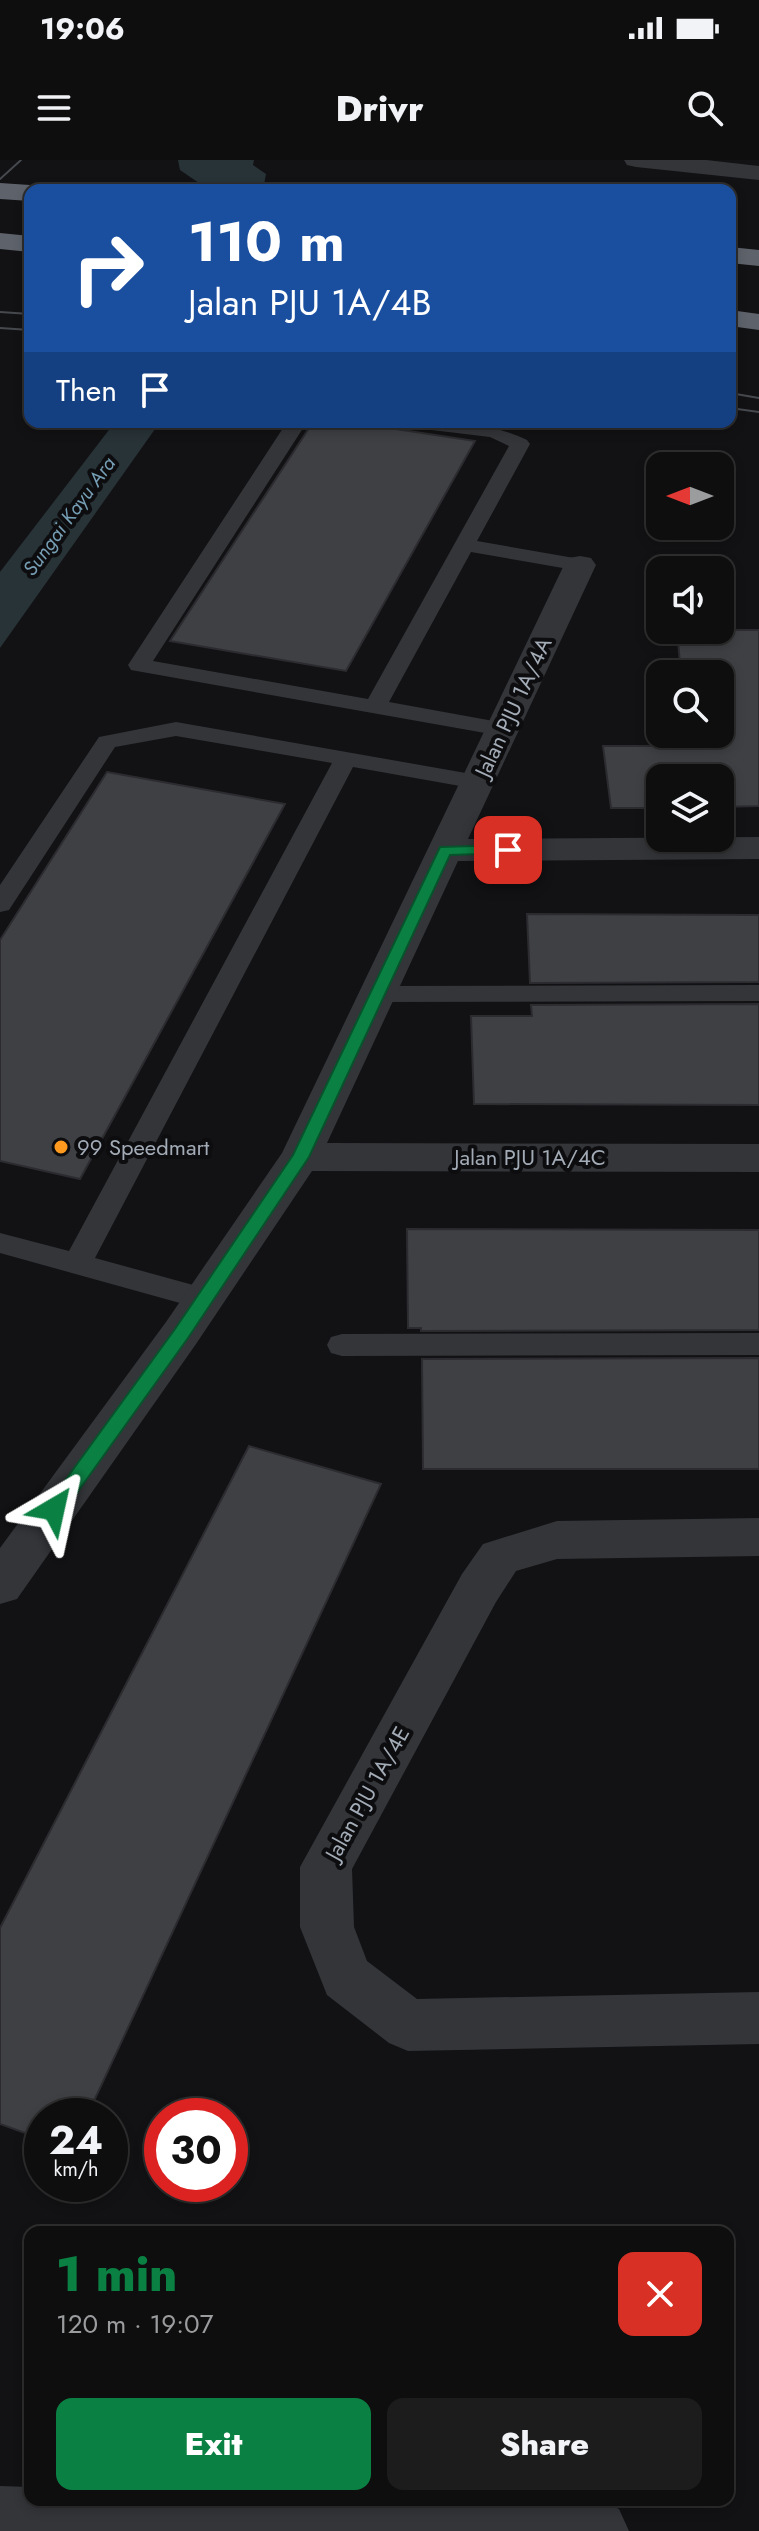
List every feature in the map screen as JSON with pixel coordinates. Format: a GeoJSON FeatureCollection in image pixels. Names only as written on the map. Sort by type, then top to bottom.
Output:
{"type":"FeatureCollection","features":[{"type":"Feature","properties":{"kind":"highway"},"geometry":{"type":"LineString","coordinates":[[0,191],[24,193]]}},
{"type":"Feature","properties":{"kind":"highway"},"geometry":{"type":"LineString","coordinates":[[1,242],[24,244]]}},
{"type":"Feature","properties":{"kind":"highway"},"geometry":{"type":"LineString","coordinates":[[736,256],[759,258]]}},
{"type":"Feature","properties":{"kind":"highway"},"geometry":{"type":"LineString","coordinates":[[736,319],[759,322]]}},
{"type":"Feature","properties":{"kind":"street"},"geometry":{"type":"LineString","coordinates":[[636,160],[759,173]]}},
{"type":"Feature","properties":{"kind":"street","name":"Jalan PJU 1A/4A"},"geometry":{"type":"LineString","coordinates":[[0,1585],[205,1299],[300,1157],[580,565]]}},
{"type":"Feature","properties":{"kind":"street"},"geometry":{"type":"LineString","coordinates":[[445,850],[759,848]]}},
{"type":"Feature","properties":{"kind":"street","name":"Jalan PJU 1A/4C"},"geometry":{"type":"LineString","coordinates":[[300,1157],[759,1158]]}},
{"type":"Feature","properties":{"kind":"street","name":"Jalan PJU 1A/4E"},"geometry":{"type":"LineString","coordinates":[[759,1537],[557,1540],[500,1557],[479,1588],[326,1867],[327,1927],[346,1977],[408,2025],[759,2018]]}},
{"type":"Feature","properties":{"kind":"street"},"geometry":{"type":"LineString","coordinates":[[0,2518],[597,2531]]}},
{"type":"Feature","properties":{"kind":"lane"},"geometry":{"type":"LineString","coordinates":[[293,428],[139,665],[502,729]]}},
{"type":"Feature","properties":{"kind":"lane"},"geometry":{"type":"LineString","coordinates":[[376,705],[520,444],[494,432],[462,428]]}},
{"type":"Feature","properties":{"kind":"lane"},"geometry":{"type":"LineString","coordinates":[[464,545],[580,565]]}},
{"type":"Feature","properties":{"kind":"lane"},"geometry":{"type":"LineString","coordinates":[[0,904],[107,742],[176,729],[477,782]]}},
{"type":"Feature","properties":{"kind":"lane"},"geometry":{"type":"LineString","coordinates":[[76,1266],[346,759]]}},
{"type":"Feature","properties":{"kind":"lane"},"geometry":{"type":"LineString","coordinates":[[377,994],[759,993]]}},
{"type":"Feature","properties":{"kind":"lane"},"geometry":{"type":"LineString","coordinates":[[0,1243],[205,1299]]}},
{"type":"Feature","properties":{"kind":"lane"},"geometry":{"type":"LineString","coordinates":[[342,1345],[759,1344]]}},
{"type":"Feature","properties":{"kind":"water"},"geometry":{"type":"Polygon","coordinates":[[[178,160],[254,160],[253,165],[266,174],[264,184],[199,184],[180,170],[178,160]]]}},
{"type":"Feature","properties":{"kind":"water","name":"Sungai Kayu Ara"},"geometry":{"type":"Polygon","coordinates":[[[110,428],[156,428],[0,648],[0,572],[110,428]]]}},
{"type":"Feature","properties":{"kind":"building"},"geometry":{"type":"Polygon","coordinates":[[[309,428],[389,428],[475,441],[346,671],[170,641],[309,428]]]}},
{"type":"Feature","properties":{"kind":"building"},"geometry":{"type":"Polygon","coordinates":[[[734,630],[759,630],[759,806],[734,807],[734,764],[646,764],[646,808],[611,808],[603,746],[734,748],[734,660],[680,660],[678,644],[734,644],[734,630]]]}},
{"type":"Feature","properties":{"kind":"building"},"geometry":{"type":"Polygon","coordinates":[[[107,772],[285,804],[80,1179],[0,1161],[0,940],[107,772]]]}},
{"type":"Feature","properties":{"kind":"building"},"geometry":{"type":"Polygon","coordinates":[[[527,914],[759,915],[759,982],[530,983],[527,914]]]}},
{"type":"Feature","properties":{"kind":"building"},"geometry":{"type":"Polygon","coordinates":[[[759,1004],[759,1105],[474,1104],[471,1016],[532,1016],[531,1005],[759,1004]]]}},
{"type":"Feature","properties":{"kind":"building"},"geometry":{"type":"Polygon","coordinates":[[[407,1229],[759,1230],[759,1330],[421,1331],[421,1328],[408,1328],[407,1229]]]}},
{"type":"Feature","properties":{"kind":"building"},"geometry":{"type":"Polygon","coordinates":[[[759,1358],[759,1469],[423,1469],[422,1359],[759,1358]]]}},
{"type":"Feature","properties":{"kind":"building"},"geometry":{"type":"Polygon","coordinates":[[[249,1446],[381,1484],[95,2098],[24,2098],[24,2133],[0,2124],[0,1928],[249,1446]]]}},
{"type":"Feature","properties":{"kind":"tram line"},"geometry":{"type":"LineString","coordinates":[[0,179],[21,160]]}},
{"type":"Feature","properties":{"kind":"tram line"},"geometry":{"type":"LineString","coordinates":[[0,312],[24,314]]}},
{"type":"Feature","properties":{"kind":"tram line"},"geometry":{"type":"LineString","coordinates":[[0,328],[24,330]]}},
{"type":"Feature","properties":{"kind":"tram line"},"geometry":{"type":"LineString","coordinates":[[736,394],[759,398]]}},
{"type":"Feature","properties":{"kind":"tram line"},"geometry":{"type":"LineString","coordinates":[[736,409],[759,412]]}},
{"type":"Feature","properties":{"kind":"place","name":"99 Speedmart"},"geometry":{"type":"Point","coordinates":[61,1147]}},
{"type":"Feature","properties":{"kind":"route"},"geometry":{"type":"LineString","coordinates":[[54,1509],[181,1333],[300,1157],[445,850],[508,850]]}}]}
